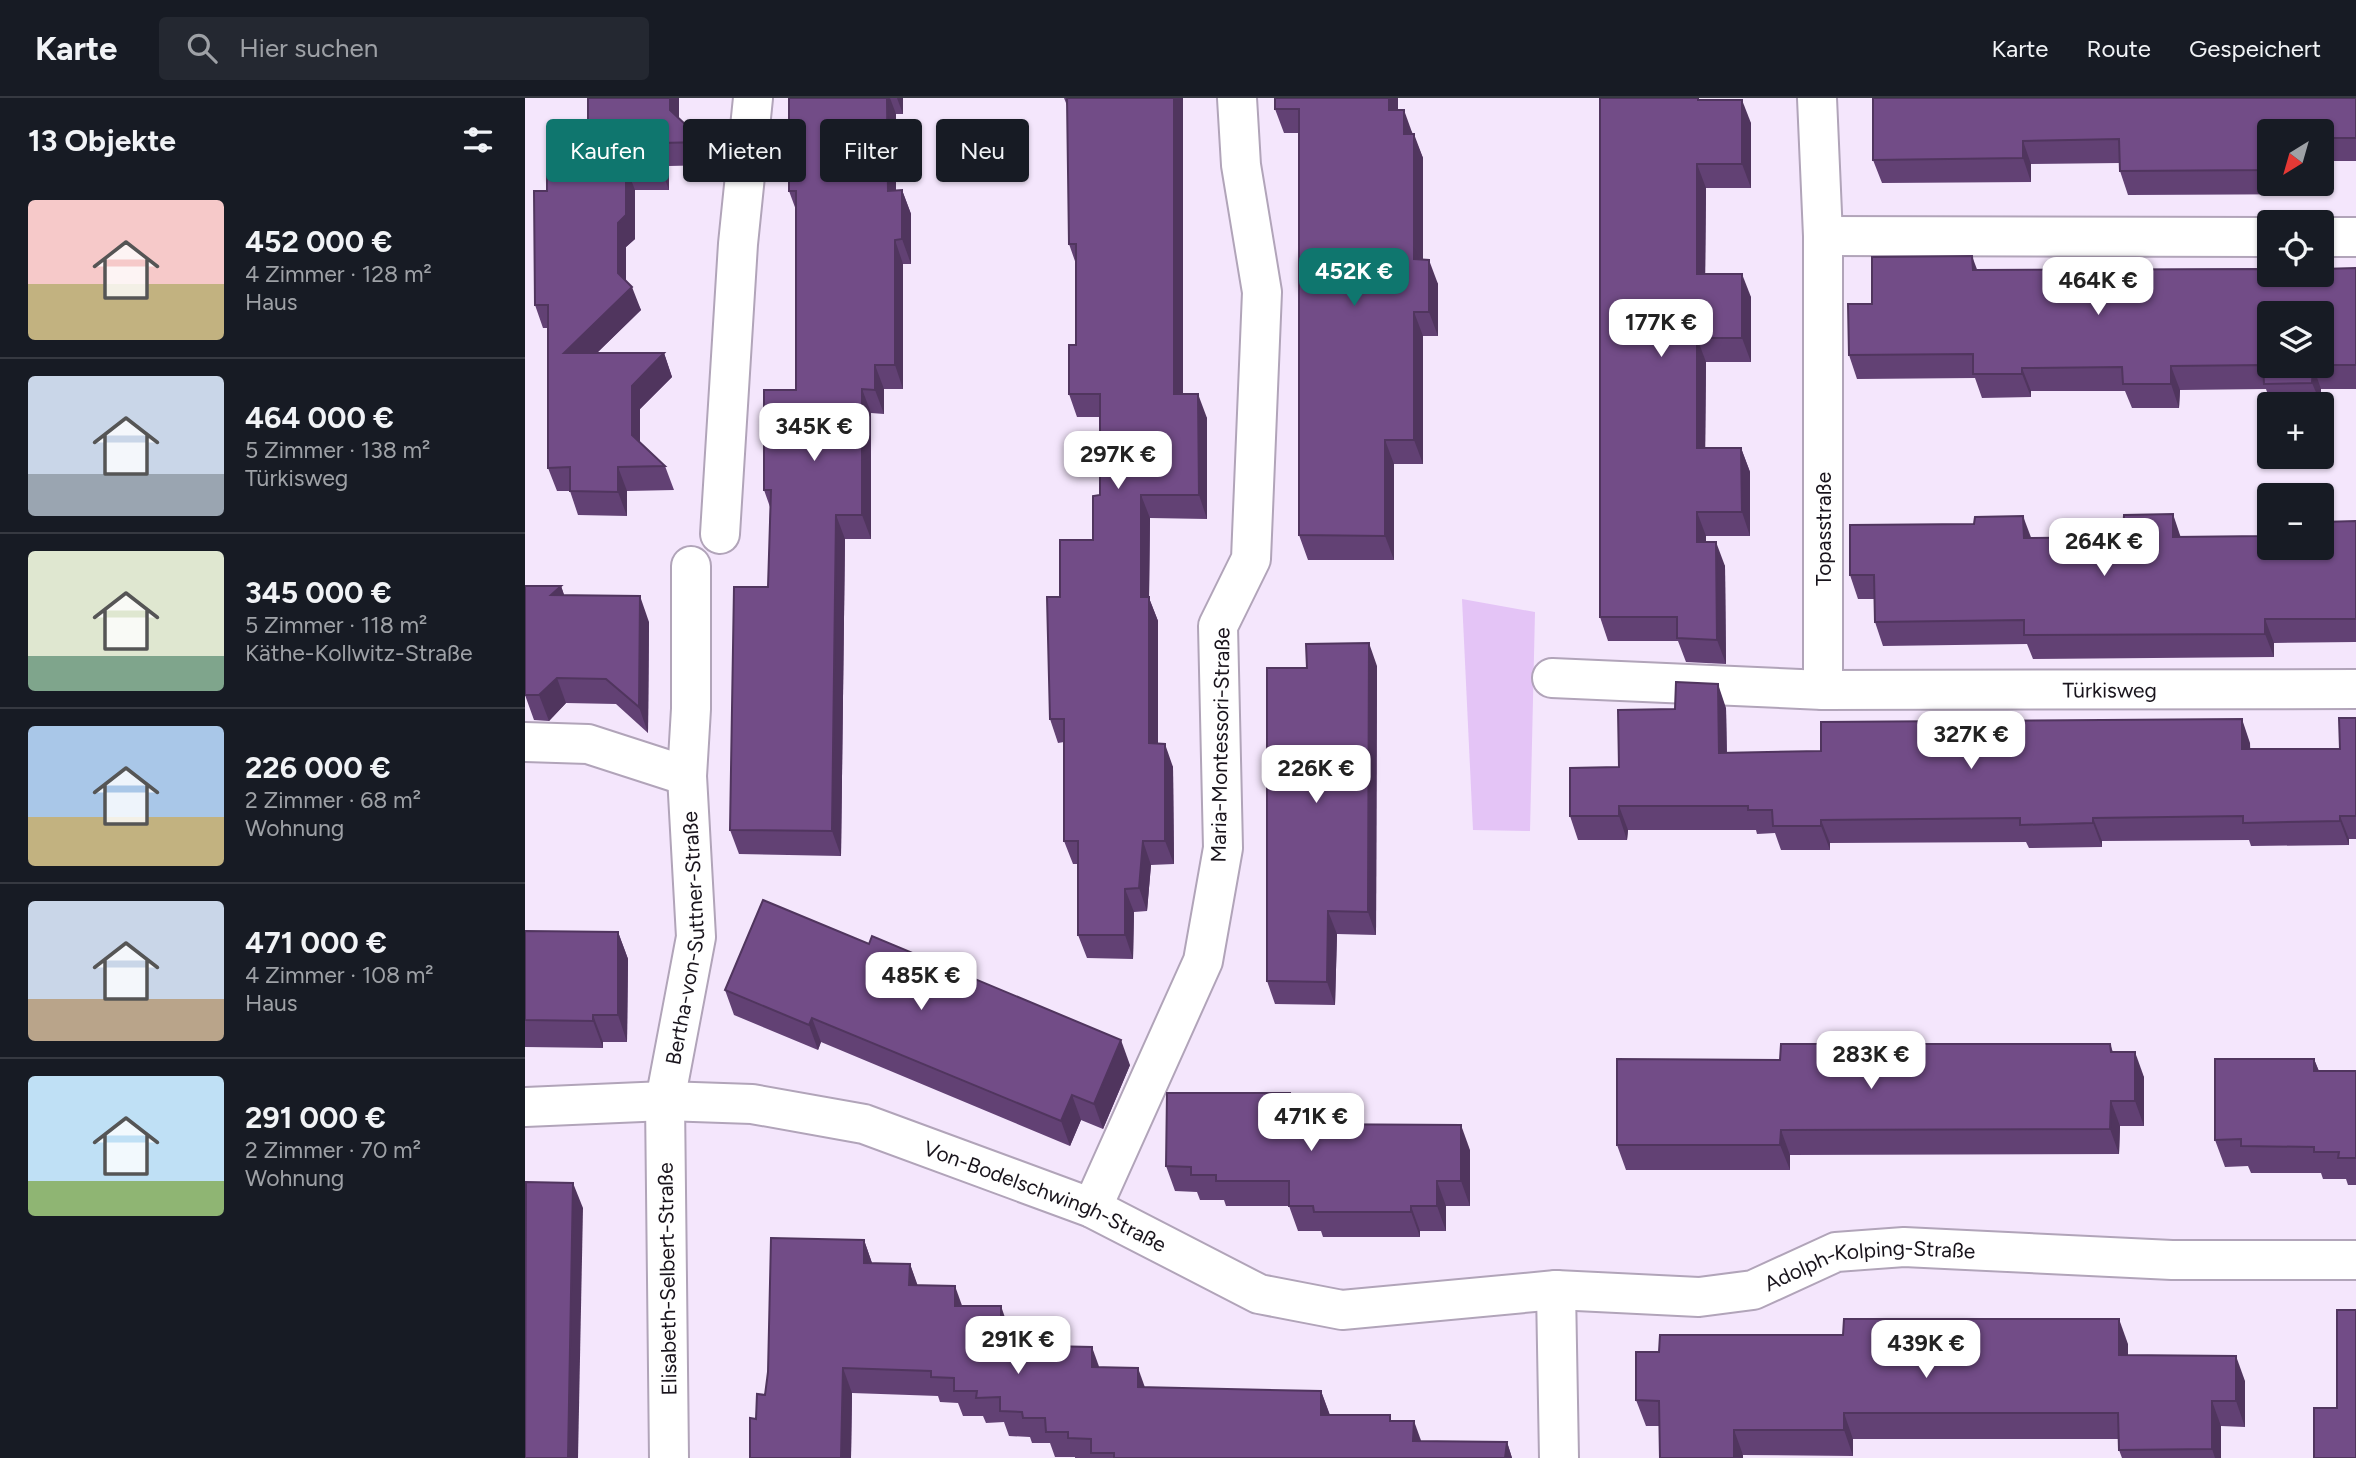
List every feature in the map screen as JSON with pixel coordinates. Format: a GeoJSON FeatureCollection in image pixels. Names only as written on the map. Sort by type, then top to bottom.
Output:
{"type":"FeatureCollection","features":[{"type":"Feature","properties":{"kind":"street"},"geometry":{"type":"LineString","coordinates":[[720,534],[738,244],[753,98]]}},
{"type":"Feature","properties":{"kind":"street","name":"Maria-Montessori-Straße"},"geometry":{"type":"LineString","coordinates":[[1092,1208],[1203,961],[1223,848],[1218,626],[1251,559],[1262,292],[1241,165],[1237,98]]}},
{"type":"Feature","properties":{"kind":"street","name":"Topasstraße"},"geometry":{"type":"LineString","coordinates":[[1817,98],[1823,236],[1823,690]]}},
{"type":"Feature","properties":{"kind":"street"},"geometry":{"type":"LineString","coordinates":[[1823,236],[2257,237]]}},
{"type":"Feature","properties":{"kind":"street"},"geometry":{"type":"LineString","coordinates":[[2334,237],[2356,237]]}},
{"type":"Feature","properties":{"kind":"street","name":"Bertha-von-Suttner-Straße"},"geometry":{"type":"LineString","coordinates":[[664,1101],[697,937],[687,776],[691,709],[691,566]]}},
{"type":"Feature","properties":{"kind":"street"},"geometry":{"type":"LineString","coordinates":[[1552,678],[1823,690]]}},
{"type":"Feature","properties":{"kind":"street","name":"Türkisweg"},"geometry":{"type":"LineString","coordinates":[[1823,690],[2356,689]]}},
{"type":"Feature","properties":{"kind":"street"},"geometry":{"type":"LineString","coordinates":[[525,742],[588,744],[687,776]]}},
{"type":"Feature","properties":{"kind":"street","name":"Von-Bodelschwingh-Straße"},"geometry":{"type":"LineString","coordinates":[[525,1107],[664,1101],[752,1104],[864,1124],[1092,1208],[1259,1294],[1342,1310],[1556,1290]]}},
{"type":"Feature","properties":{"kind":"street","name":"Elisabeth-Selbert-Straße"},"geometry":{"type":"LineString","coordinates":[[664,1101],[669,1458]]}},
{"type":"Feature","properties":{"kind":"street","name":"Adolph-Kolping-Straße"},"geometry":{"type":"LineString","coordinates":[[1556,1290],[1699,1297],[1753,1290],[1836,1252],[1904,1247],[2172,1260],[2356,1260]]}},
{"type":"Feature","properties":{"kind":"street"},"geometry":{"type":"LineString","coordinates":[[1556,1290],[1559,1458]]}},
{"type":"Feature","properties":{"kind":"shaded area"},"geometry":{"type":"Polygon","coordinates":[[[1462,599],[1535,612],[1530,831],[1473,830],[1462,599]]]}},
{"type":"Feature","properties":{"kind":"building"},"geometry":{"type":"Polygon","coordinates":[[[588,98],[670,98],[670,110],[683,122],[683,142],[669,143],[669,119],[588,119],[588,98]]]}},
{"type":"Feature","properties":{"kind":"building"},"geometry":{"type":"Polygon","coordinates":[[[789,98],[887,98],[887,119],[820,119],[820,182],[888,182],[888,191],[902,190],[902,239],[895,240],[895,365],[875,365],[875,390],[862,389],[862,515],[836,515],[832,831],[730,830],[734,587],[768,587],[771,490],[764,490],[764,390],[796,390],[796,191],[789,191],[789,182],[806,182],[806,119],[789,119],[789,98]]]}},
{"type":"Feature","properties":{"kind":"building"},"geometry":{"type":"Polygon","coordinates":[[[1067,98],[1174,98],[1174,394],[1198,394],[1199,495],[1141,495],[1141,597],[1149,597],[1149,743],[1165,744],[1165,841],[1143,841],[1139,888],[1125,889],[1125,935],[1078,935],[1078,841],[1064,841],[1064,719],[1050,719],[1047,597],[1060,597],[1060,540],[1093,540],[1093,496],[1100,495],[1100,394],[1069,394],[1069,345],[1076,345],[1076,244],[1069,244],[1067,98]]]}},
{"type":"Feature","properties":{"kind":"building"},"geometry":{"type":"Polygon","coordinates":[[[1275,98],[1389,98],[1389,110],[1404,110],[1404,134],[1414,134],[1414,259],[1429,260],[1429,312],[1414,312],[1414,440],[1385,440],[1385,536],[1299,535],[1299,109],[1275,109],[1275,98]]]}},
{"type":"Feature","properties":{"kind":"building"},"geometry":{"type":"Polygon","coordinates":[[[1600,98],[1742,100],[1742,164],[1697,164],[1697,274],[1742,274],[1742,338],[1697,338],[1697,448],[1741,448],[1742,512],[1697,512],[1697,542],[1716,542],[1717,640],[1677,638],[1677,617],[1600,617],[1600,98]]]}},
{"type":"Feature","properties":{"kind":"building"},"geometry":{"type":"Polygon","coordinates":[[[1873,98],[2356,98],[2356,138],[2335,138],[2335,119],[2257,119],[2257,170],[2120,171],[2119,139],[2023,141],[2023,158],[1873,160],[1873,98]]]}},
{"type":"Feature","properties":{"kind":"building"},"geometry":{"type":"Polygon","coordinates":[[[547,182],[626,182],[626,215],[618,223],[618,273],[632,287],[564,353],[664,353],[632,386],[632,435],[665,466],[618,467],[618,492],[570,491],[570,467],[548,468],[548,305],[535,305],[534,191],[547,191],[547,182]]]}},
{"type":"Feature","properties":{"kind":"building"},"geometry":{"type":"Polygon","coordinates":[[[1972,256],[1973,270],[2257,269],[2257,287],[2334,287],[2334,269],[2356,268],[2356,365],[2334,365],[2334,301],[2257,301],[2257,365],[2171,366],[2171,384],[2123,384],[2122,367],[2022,368],[2022,374],[1973,374],[1973,354],[1849,355],[1848,304],[1872,304],[1872,257],[1972,256]]]}},
{"type":"Feature","properties":{"kind":"building"},"geometry":{"type":"Polygon","coordinates":[[[2264,378],[2312,378],[2312,383],[2264,384],[2264,378]]]}},
{"type":"Feature","properties":{"kind":"building"},"geometry":{"type":"Polygon","coordinates":[[[2173,514],[2173,537],[2257,536],[2257,560],[2334,560],[2334,522],[2356,521],[2356,619],[2265,619],[2265,634],[2024,635],[2024,620],[1875,622],[1874,575],[1850,575],[1850,525],[1974,524],[1975,517],[2023,516],[2024,538],[2123,537],[2124,515],[2173,514]]]}},
{"type":"Feature","properties":{"kind":"building"},"geometry":{"type":"Polygon","coordinates":[[[525,586],[561,586],[551,595],[640,596],[639,707],[606,679],[557,678],[539,695],[525,695],[525,586]]]}},
{"type":"Feature","properties":{"kind":"building"},"geometry":{"type":"Polygon","coordinates":[[[1369,643],[1368,912],[1328,911],[1327,982],[1267,981],[1267,668],[1307,668],[1306,644],[1369,643]]]}},
{"type":"Feature","properties":{"kind":"building"},"geometry":{"type":"Polygon","coordinates":[[[1676,682],[1718,684],[1719,753],[1821,751],[1821,722],[2242,719],[2242,749],[2340,749],[2339,718],[2356,718],[2356,816],[2340,816],[2340,821],[2243,823],[2243,816],[2093,818],[2093,823],[2020,825],[2020,818],[1821,820],[1821,826],[1773,826],[1772,810],[1748,810],[1748,806],[1619,806],[1619,816],[1570,816],[1570,768],[1619,767],[1618,710],[1675,709],[1676,682]]]}},
{"type":"Feature","properties":{"kind":"building"},"geometry":{"type":"Polygon","coordinates":[[[763,900],[869,944],[872,936],[1121,1040],[1094,1104],[1072,1095],[1061,1121],[812,1018],[809,1025],[725,990],[763,900]]]}},
{"type":"Feature","properties":{"kind":"building"},"geometry":{"type":"Polygon","coordinates":[[[525,931],[618,932],[618,1015],[593,1015],[593,1021],[525,1020],[525,931]]]}},
{"type":"Feature","properties":{"kind":"building"},"geometry":{"type":"Polygon","coordinates":[[[1781,1044],[2110,1044],[2111,1052],[2135,1052],[2135,1101],[2111,1101],[2110,1129],[1781,1130],[1780,1145],[1617,1145],[1617,1059],[1780,1060],[1781,1044]]]}},
{"type":"Feature","properties":{"kind":"building"},"geometry":{"type":"Polygon","coordinates":[[[2215,1059],[2314,1059],[2314,1071],[2356,1071],[2356,1158],[2338,1158],[2339,1152],[2314,1152],[2314,1147],[2241,1146],[2241,1139],[2215,1140],[2215,1059]]]}},
{"type":"Feature","properties":{"kind":"building"},"geometry":{"type":"Polygon","coordinates":[[[1167,1093],[1290,1093],[1289,1124],[1461,1125],[1461,1181],[1437,1181],[1437,1206],[1411,1206],[1411,1212],[1314,1212],[1313,1206],[1289,1206],[1289,1181],[1216,1181],[1216,1175],[1191,1175],[1191,1167],[1166,1166],[1167,1093]]]}},
{"type":"Feature","properties":{"kind":"building"},"geometry":{"type":"Polygon","coordinates":[[[526,1182],[573,1183],[568,1458],[525,1458],[526,1182]]]}},
{"type":"Feature","properties":{"kind":"building"},"geometry":{"type":"Polygon","coordinates":[[[771,1238],[864,1240],[864,1263],[910,1264],[909,1285],[955,1286],[955,1306],[1001,1306],[1001,1326],[1046,1327],[1046,1346],[1092,1347],[1092,1367],[1138,1368],[1138,1387],[1321,1391],[1321,1415],[1390,1415],[1390,1421],[1414,1421],[1413,1441],[1507,1442],[1505,1458],[1114,1458],[1114,1453],[1091,1453],[1091,1439],[1068,1438],[1068,1432],[1046,1432],[1045,1418],[1023,1418],[1022,1412],[1000,1411],[1000,1397],[976,1398],[977,1391],[954,1391],[954,1378],[931,1377],[931,1371],[843,1368],[841,1458],[750,1458],[750,1418],[756,1419],[757,1394],[765,1395],[768,1372],[771,1238]]]}},
{"type":"Feature","properties":{"kind":"building"},"geometry":{"type":"Polygon","coordinates":[[[2337,1310],[2356,1310],[2356,1458],[2314,1458],[2314,1408],[2337,1408],[2337,1310]]]}},
{"type":"Feature","properties":{"kind":"building"},"geometry":{"type":"Polygon","coordinates":[[[1844,1319],[2119,1319],[2119,1355],[2236,1356],[2236,1401],[2212,1401],[2212,1449],[2119,1450],[2118,1413],[1844,1413],[1844,1430],[1734,1430],[1734,1458],[1660,1458],[1659,1401],[1636,1400],[1636,1352],[1659,1352],[1660,1335],[1843,1335],[1844,1319]]]}}]}
